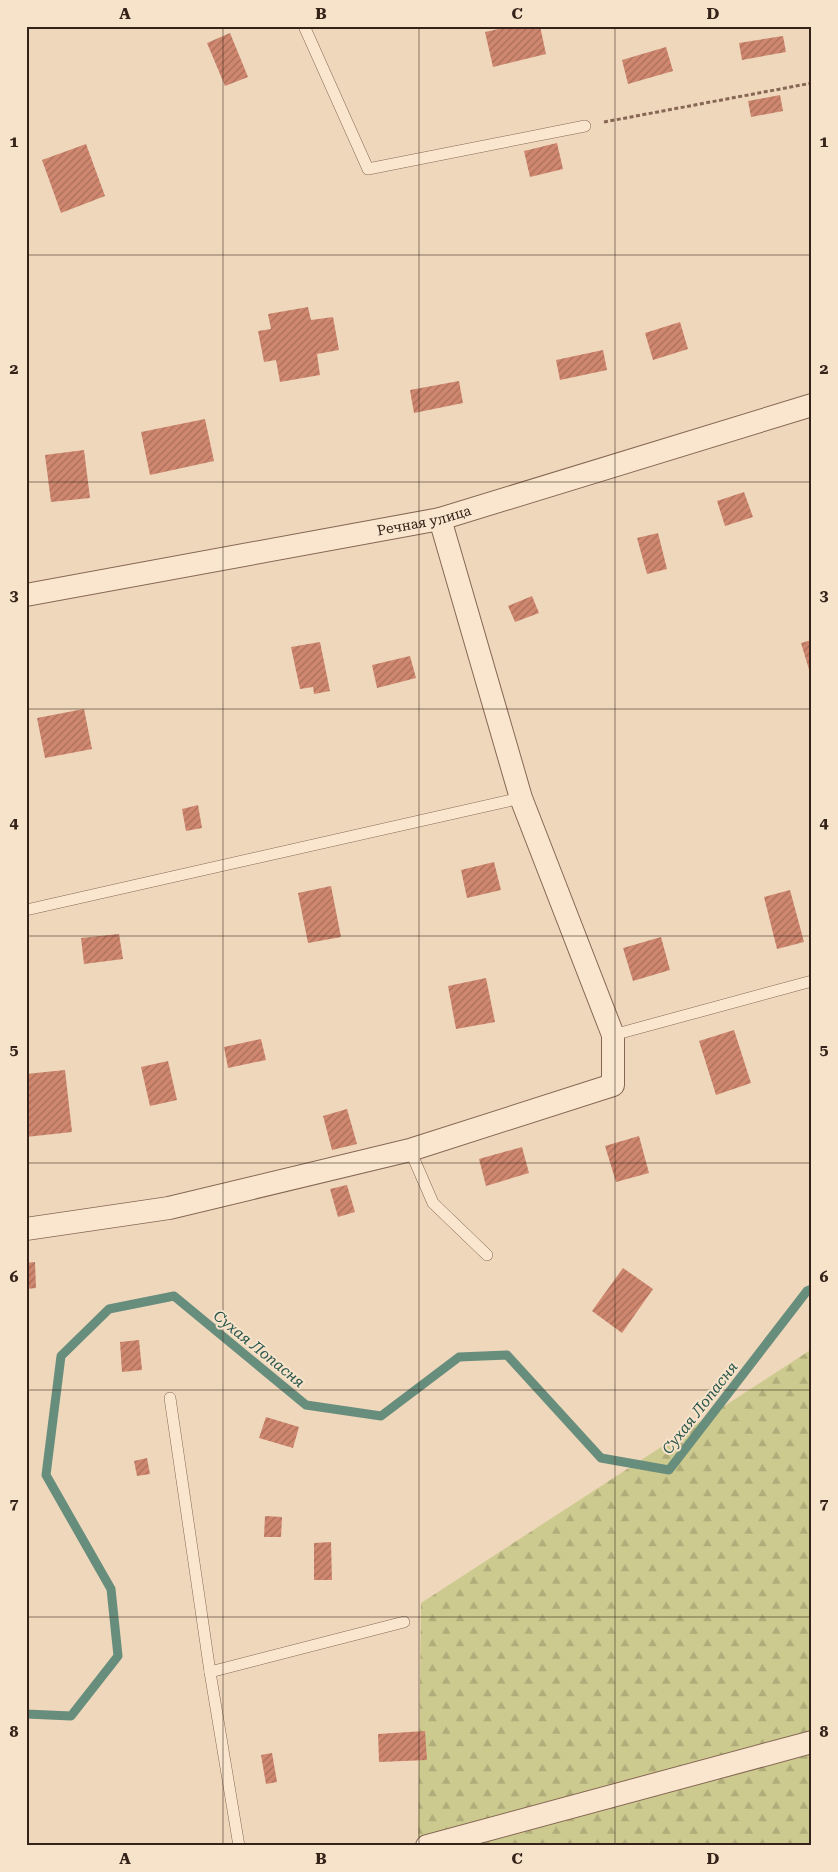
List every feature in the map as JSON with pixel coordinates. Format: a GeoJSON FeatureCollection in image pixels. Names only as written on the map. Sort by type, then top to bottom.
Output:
{"type":"FeatureCollection","features":[{"type":"Feature","properties":{"kind":"street","name":"Речная улица"},"geometry":{"type":"LineString","coordinates":[[26,595],[440,519],[812,405]]}},
{"type":"Feature","properties":{"kind":"street"},"geometry":{"type":"LineString","coordinates":[[26,1229],[169,1208],[410,1150],[613,1085],[613,1035],[521,798],[440,519]]}},
{"type":"Feature","properties":{"kind":"street"},"geometry":{"type":"LineString","coordinates":[[427,1846],[812,1742]]}},
{"type":"Feature","properties":{"kind":"lane"},"geometry":{"type":"LineString","coordinates":[[304,26],[368,169],[585,126]]}},
{"type":"Feature","properties":{"kind":"lane"},"geometry":{"type":"LineString","coordinates":[[26,910],[521,798]]}},
{"type":"Feature","properties":{"kind":"lane"},"geometry":{"type":"LineString","coordinates":[[613,1035],[812,981]]}},
{"type":"Feature","properties":{"kind":"lane"},"geometry":{"type":"LineString","coordinates":[[410,1150],[433,1202],[487,1255]]}},
{"type":"Feature","properties":{"kind":"lane"},"geometry":{"type":"LineString","coordinates":[[170,1398],[210,1672],[239,1846]]}},
{"type":"Feature","properties":{"kind":"lane"},"geometry":{"type":"LineString","coordinates":[[210,1672],[404,1622]]}},
{"type":"Feature","properties":{"kind":"path"},"geometry":{"type":"LineString","coordinates":[[585,126],[812,83]]}},
{"type":"Feature","properties":{"kind":"green space"},"geometry":{"type":"Polygon","coordinates":[[[812,1349],[812,1846],[418,1846],[421,1603],[812,1349]]]}},
{"type":"Feature","properties":{"kind":"building"},"geometry":{"type":"Polygon","coordinates":[[[512,26],[540,26],[546,54],[493,67],[485,32],[512,26]]]}},
{"type":"Feature","properties":{"kind":"building"},"geometry":{"type":"Polygon","coordinates":[[[230,33],[248,77],[225,86],[207,43],[230,33]]]}},
{"type":"Feature","properties":{"kind":"building"},"geometry":{"type":"Polygon","coordinates":[[[783,36],[786,52],[742,60],[739,43],[783,36]]]}},
{"type":"Feature","properties":{"kind":"building"},"geometry":{"type":"Polygon","coordinates":[[[666,47],[673,71],[628,84],[622,60],[666,47]]]}},
{"type":"Feature","properties":{"kind":"building"},"geometry":{"type":"Polygon","coordinates":[[[780,95],[783,111],[751,117],[748,101],[780,95]]]}},
{"type":"Feature","properties":{"kind":"building"},"geometry":{"type":"Polygon","coordinates":[[[557,143],[563,169],[530,177],[524,151],[557,143]]]}},
{"type":"Feature","properties":{"kind":"building"},"geometry":{"type":"Polygon","coordinates":[[[86,144],[105,196],[61,213],[42,160],[86,144]]]}},
{"type":"Feature","properties":{"kind":"building"},"geometry":{"type":"Polygon","coordinates":[[[308,307],[311,320],[333,317],[339,350],[317,354],[320,375],[280,382],[276,360],[264,362],[258,331],[271,329],[268,314],[308,307]]]}},
{"type":"Feature","properties":{"kind":"building"},"geometry":{"type":"Polygon","coordinates":[[[680,322],[688,349],[653,360],[645,333],[680,322]]]}},
{"type":"Feature","properties":{"kind":"building"},"geometry":{"type":"Polygon","coordinates":[[[603,350],[607,370],[560,380],[556,360],[603,350]]]}},
{"type":"Feature","properties":{"kind":"building"},"geometry":{"type":"Polygon","coordinates":[[[459,381],[463,403],[414,413],[410,390],[459,381]]]}},
{"type":"Feature","properties":{"kind":"building"},"geometry":{"type":"Polygon","coordinates":[[[205,419],[214,461],[150,475],[141,432],[205,419]]]}},
{"type":"Feature","properties":{"kind":"building"},"geometry":{"type":"Polygon","coordinates":[[[84,450],[90,498],[51,502],[45,455],[84,450]]]}},
{"type":"Feature","properties":{"kind":"building"},"geometry":{"type":"Polygon","coordinates":[[[744,492],[753,517],[725,526],[717,501],[744,492]]]}},
{"type":"Feature","properties":{"kind":"building"},"geometry":{"type":"Polygon","coordinates":[[[658,533],[667,569],[647,574],[637,538],[658,533]]]}},
{"type":"Feature","properties":{"kind":"building"},"geometry":{"type":"Polygon","coordinates":[[[532,596],[539,613],[515,622],[508,606],[532,596]]]}},
{"type":"Feature","properties":{"kind":"building"},"geometry":{"type":"Polygon","coordinates":[[[812,640],[812,676],[811,676],[801,643],[812,640]]]}},
{"type":"Feature","properties":{"kind":"building"},"geometry":{"type":"Polygon","coordinates":[[[320,642],[330,691],[314,694],[313,687],[300,689],[291,647],[320,642]]]}},
{"type":"Feature","properties":{"kind":"building"},"geometry":{"type":"Polygon","coordinates":[[[410,656],[416,678],[377,688],[372,665],[410,656]]]}},
{"type":"Feature","properties":{"kind":"building"},"geometry":{"type":"Polygon","coordinates":[[[84,709],[92,749],[45,758],[37,718],[84,709]]]}},
{"type":"Feature","properties":{"kind":"building"},"geometry":{"type":"Polygon","coordinates":[[[198,805],[202,828],[186,831],[182,809],[198,805]]]}},
{"type":"Feature","properties":{"kind":"building"},"geometry":{"type":"Polygon","coordinates":[[[494,862],[501,890],[467,898],[461,870],[494,862]]]}},
{"type":"Feature","properties":{"kind":"building"},"geometry":{"type":"Polygon","coordinates":[[[331,886],[341,937],[308,943],[298,893],[331,886]]]}},
{"type":"Feature","properties":{"kind":"building"},"geometry":{"type":"Polygon","coordinates":[[[790,890],[804,942],[777,949],[764,897],[790,890]]]}},
{"type":"Feature","properties":{"kind":"building"},"geometry":{"type":"Polygon","coordinates":[[[119,934],[123,959],[84,964],[81,938],[119,934]]]}},
{"type":"Feature","properties":{"kind":"building"},"geometry":{"type":"Polygon","coordinates":[[[661,937],[670,970],[633,981],[623,948],[661,937]]]}},
{"type":"Feature","properties":{"kind":"building"},"geometry":{"type":"Polygon","coordinates":[[[486,978],[495,1022],[456,1029],[448,986],[486,978]]]}},
{"type":"Feature","properties":{"kind":"building"},"geometry":{"type":"Polygon","coordinates":[[[734,1030],[751,1083],[716,1095],[699,1041],[734,1030]]]}},
{"type":"Feature","properties":{"kind":"building"},"geometry":{"type":"Polygon","coordinates":[[[261,1039],[266,1060],[228,1068],[224,1047],[261,1039]]]}},
{"type":"Feature","properties":{"kind":"building"},"geometry":{"type":"Polygon","coordinates":[[[168,1061],[177,1100],[150,1106],[141,1067],[168,1061]]]}},
{"type":"Feature","properties":{"kind":"building"},"geometry":{"type":"Polygon","coordinates":[[[65,1070],[72,1132],[26,1137],[26,1074],[65,1070]]]}},
{"type":"Feature","properties":{"kind":"building"},"geometry":{"type":"Polygon","coordinates":[[[347,1109],[357,1144],[332,1150],[323,1116],[347,1109]]]}},
{"type":"Feature","properties":{"kind":"building"},"geometry":{"type":"Polygon","coordinates":[[[639,1136],[649,1173],[616,1182],[605,1146],[639,1136]]]}},
{"type":"Feature","properties":{"kind":"building"},"geometry":{"type":"Polygon","coordinates":[[[522,1147],[529,1173],[486,1186],[479,1159],[522,1147]]]}},
{"type":"Feature","properties":{"kind":"building"},"geometry":{"type":"Polygon","coordinates":[[[347,1185],[355,1212],[338,1217],[330,1189],[347,1185]]]}},
{"type":"Feature","properties":{"kind":"building"},"geometry":{"type":"Polygon","coordinates":[[[35,1262],[36,1288],[26,1289],[26,1263],[35,1262]]]}},
{"type":"Feature","properties":{"kind":"building"},"geometry":{"type":"Polygon","coordinates":[[[623,1268],[653,1289],[622,1333],[592,1311],[623,1268]]]}},
{"type":"Feature","properties":{"kind":"building"},"geometry":{"type":"Polygon","coordinates":[[[139,1340],[142,1370],[122,1372],[120,1342],[139,1340]]]}},
{"type":"Feature","properties":{"kind":"building"},"geometry":{"type":"Polygon","coordinates":[[[266,1417],[299,1427],[293,1448],[259,1438],[266,1417]]]}},
{"type":"Feature","properties":{"kind":"building"},"geometry":{"type":"Polygon","coordinates":[[[147,1458],[150,1474],[137,1476],[134,1461],[147,1458]]]}},
{"type":"Feature","properties":{"kind":"building"},"geometry":{"type":"Polygon","coordinates":[[[265,1516],[282,1517],[281,1537],[264,1537],[265,1516]]]}},
{"type":"Feature","properties":{"kind":"building"},"geometry":{"type":"Polygon","coordinates":[[[331,1542],[332,1580],[314,1580],[314,1543],[331,1542]]]}},
{"type":"Feature","properties":{"kind":"building"},"geometry":{"type":"Polygon","coordinates":[[[425,1731],[427,1760],[379,1762],[378,1734],[425,1731]]]}},
{"type":"Feature","properties":{"kind":"building"},"geometry":{"type":"Polygon","coordinates":[[[272,1753],[277,1782],[266,1784],[261,1755],[272,1753]]]}},
{"type":"Feature","properties":{"kind":"waterway","name":"Сухая Лопасня"},"geometry":{"type":"LineString","coordinates":[[26,1714],[71,1716],[118,1656],[111,1589],[46,1475],[61,1356],[109,1309],[174,1296],[306,1405],[381,1416],[459,1357],[507,1355],[601,1458],[669,1470],[807,1291],[812,1289]]}}]}
